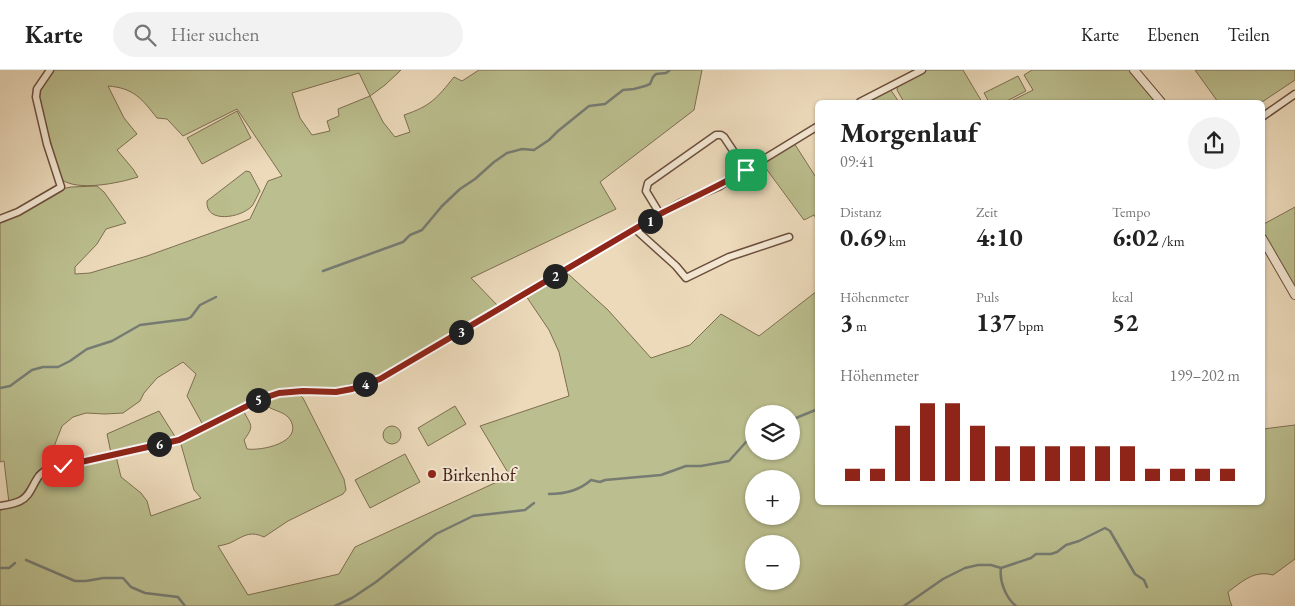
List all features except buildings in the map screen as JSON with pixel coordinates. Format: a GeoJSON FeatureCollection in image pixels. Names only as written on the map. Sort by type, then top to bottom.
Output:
{"type":"FeatureCollection","features":[{"type":"Feature","properties":{"kind":"street"},"geometry":{"type":"LineString","coordinates":[[0,219],[18,212],[61,188],[47,144],[36,97],[37,89],[50,70]]}},
{"type":"Feature","properties":{"kind":"street"},"geometry":{"type":"LineString","coordinates":[[864,100],[922,70]]}},
{"type":"Feature","properties":{"kind":"street"},"geometry":{"type":"LineString","coordinates":[[1134,70],[1159,100]]}},
{"type":"Feature","properties":{"kind":"street"},"geometry":{"type":"LineString","coordinates":[[1265,115],[1295,94]]}},
{"type":"Feature","properties":{"kind":"street"},"geometry":{"type":"LineString","coordinates":[[0,506],[26,498],[39,475],[49,469],[179,440],[261,399],[279,393],[303,391],[336,392],[352,389],[380,379],[660,214],[680,203],[720,186],[815,128]]}},
{"type":"Feature","properties":{"kind":"street"},"geometry":{"type":"LineString","coordinates":[[660,214],[646,191],[648,183],[716,135],[724,137],[746,170]]}},
{"type":"Feature","properties":{"kind":"street"},"geometry":{"type":"LineString","coordinates":[[635,229],[676,266],[686,278],[730,257],[789,237]]}},
{"type":"Feature","properties":{"kind":"street"},"geometry":{"type":"LineString","coordinates":[[1265,243],[1295,295]]}},
{"type":"Feature","properties":{"kind":"green space"},"geometry":{"type":"Polygon","coordinates":[[[52,70],[401,70],[370,96],[383,122],[395,137],[410,132],[404,115],[427,105],[443,91],[454,77],[462,81],[479,70],[702,70],[694,110],[600,182],[616,209],[471,278],[498,306],[379,376],[335,389],[295,389],[203,425],[187,396],[196,374],[183,362],[157,378],[144,393],[140,401],[123,413],[86,413],[73,417],[62,426],[55,444],[53,465],[37,472],[24,497],[9,503],[4,461],[0,462],[0,216],[4,222],[62,189],[97,186],[104,192],[126,223],[106,229],[97,244],[75,267],[75,274],[90,273],[147,256],[250,219],[268,181],[282,176],[237,109],[183,136],[167,119],[157,118],[147,105],[131,92],[108,86],[124,118],[137,134],[117,150],[138,177],[120,182],[87,186],[68,183],[61,179],[38,98],[38,92],[52,70]],[[359,73],[292,93],[300,118],[312,135],[330,131],[327,121],[339,116],[338,109],[370,96],[359,73]]]}},
{"type":"Feature","properties":{"kind":"green space"},"geometry":{"type":"Polygon","coordinates":[[[927,70],[963,70],[981,100],[903,100],[897,90],[898,85],[927,70]]]}},
{"type":"Feature","properties":{"kind":"green space"},"geometry":{"type":"Polygon","coordinates":[[[1032,70],[1131,70],[1155,100],[1013,100],[1033,90],[1024,75],[1032,70]]]}},
{"type":"Feature","properties":{"kind":"green space"},"geometry":{"type":"Polygon","coordinates":[[[1195,70],[1295,70],[1295,80],[1265,100],[1217,100],[1195,70]]]}},
{"type":"Feature","properties":{"kind":"green space"},"geometry":{"type":"Polygon","coordinates":[[[1018,76],[1026,91],[1009,100],[988,100],[984,93],[1018,76]]]}},
{"type":"Feature","properties":{"kind":"green space"},"geometry":{"type":"Polygon","coordinates":[[[890,89],[898,100],[869,100],[890,89]]]}},
{"type":"Feature","properties":{"kind":"green space"},"geometry":{"type":"Polygon","coordinates":[[[237,111],[251,138],[202,164],[187,138],[237,111]]]}},
{"type":"Feature","properties":{"kind":"green space"},"geometry":{"type":"Polygon","coordinates":[[[794,143],[815,176],[815,217],[814,215],[804,220],[762,163],[794,143]]]}},
{"type":"Feature","properties":{"kind":"green space"},"geometry":{"type":"Polygon","coordinates":[[[246,171],[250,172],[260,191],[252,206],[240,214],[232,216],[217,216],[212,213],[208,208],[207,201],[246,171]]]}},
{"type":"Feature","properties":{"kind":"green space"},"geometry":{"type":"Polygon","coordinates":[[[1295,207],[1295,290],[1265,236],[1265,223],[1295,207]]]}},
{"type":"Feature","properties":{"kind":"green space"},"geometry":{"type":"Polygon","coordinates":[[[566,272],[608,310],[651,358],[690,345],[721,314],[759,336],[815,293],[815,505],[1265,505],[1265,429],[1295,425],[1295,559],[1273,575],[1254,575],[1228,592],[1232,606],[0,606],[0,507],[15,505],[46,473],[116,456],[121,477],[141,493],[147,501],[151,516],[201,498],[194,490],[180,441],[243,410],[251,425],[250,431],[244,440],[247,449],[261,449],[278,444],[291,435],[293,429],[291,421],[285,414],[265,405],[263,401],[279,396],[299,394],[303,398],[344,479],[346,490],[343,494],[288,521],[264,537],[248,534],[230,543],[218,546],[248,595],[339,574],[355,547],[510,476],[480,426],[569,396],[559,352],[549,330],[526,296],[566,272]]]}},
{"type":"Feature","properties":{"kind":"green space"},"geometry":{"type":"Polygon","coordinates":[[[455,406],[466,424],[428,446],[418,428],[455,406]]]}},
{"type":"Feature","properties":{"kind":"green space"},"geometry":{"type":"Polygon","coordinates":[[[159,411],[176,438],[111,453],[107,434],[159,411]]]}},
{"type":"Feature","properties":{"kind":"green space"},"geometry":{"type":"Polygon","coordinates":[[[392,426],[398,429],[401,435],[398,441],[392,444],[386,441],[383,435],[386,429],[392,426]]]}},
{"type":"Feature","properties":{"kind":"green space"},"geometry":{"type":"Polygon","coordinates":[[[405,454],[420,482],[370,508],[355,480],[405,454]]]}},
{"type":"Feature","properties":{"kind":"waterway"},"geometry":{"type":"LineString","coordinates":[[323,271],[403,242],[410,235],[422,230],[442,206],[460,189],[507,153],[522,149],[534,150],[549,140],[589,106],[605,104],[623,90],[650,84],[656,74],[666,73],[670,70]]}},
{"type":"Feature","properties":{"kind":"waterway"},"geometry":{"type":"LineString","coordinates":[[0,388],[10,386],[32,370],[43,367],[58,367],[87,349],[112,341],[140,325],[187,319],[191,317],[200,305],[216,297]]}},
{"type":"Feature","properties":{"kind":"waterway"},"geometry":{"type":"LineString","coordinates":[[800,416],[815,410]]}},
{"type":"Feature","properties":{"kind":"waterway"},"geometry":{"type":"LineString","coordinates":[[549,494],[572,491],[591,480],[600,482],[661,475],[686,466],[701,466],[729,461],[745,443]]}},
{"type":"Feature","properties":{"kind":"waterway"},"geometry":{"type":"LineString","coordinates":[[335,606],[352,598],[376,582],[436,534],[473,516],[525,510],[534,503]]}},
{"type":"Feature","properties":{"kind":"waterway"},"geometry":{"type":"LineString","coordinates":[[904,606],[943,579],[965,568],[978,565],[991,565],[1001,568],[1031,558],[1036,554],[1051,554],[1066,545],[1079,541],[1105,528],[1110,531],[1135,574],[1144,580],[1147,587]]}},
{"type":"Feature","properties":{"kind":"waterway"},"geometry":{"type":"LineString","coordinates":[[26,560],[75,581],[123,578],[131,587],[145,593],[178,597],[185,606]]}},
{"type":"Feature","properties":{"kind":"waterway"},"geometry":{"type":"LineString","coordinates":[[0,568],[9,568],[15,563]]}},
{"type":"Feature","properties":{"kind":"waterway"},"geometry":{"type":"LineString","coordinates":[[1001,568],[1004,589],[1009,599],[1016,606]]}},
{"type":"Feature","properties":{"kind":"place","name":"Birkenhof"},"geometry":{"type":"Point","coordinates":[432,474]}},
{"type":"Feature","properties":{"kind":"route"},"geometry":{"type":"LineString","coordinates":[[63,466],[179,440],[261,399],[279,393],[303,391],[336,392],[352,389],[380,379],[660,214],[680,203],[720,186],[746,170]]}}]}
